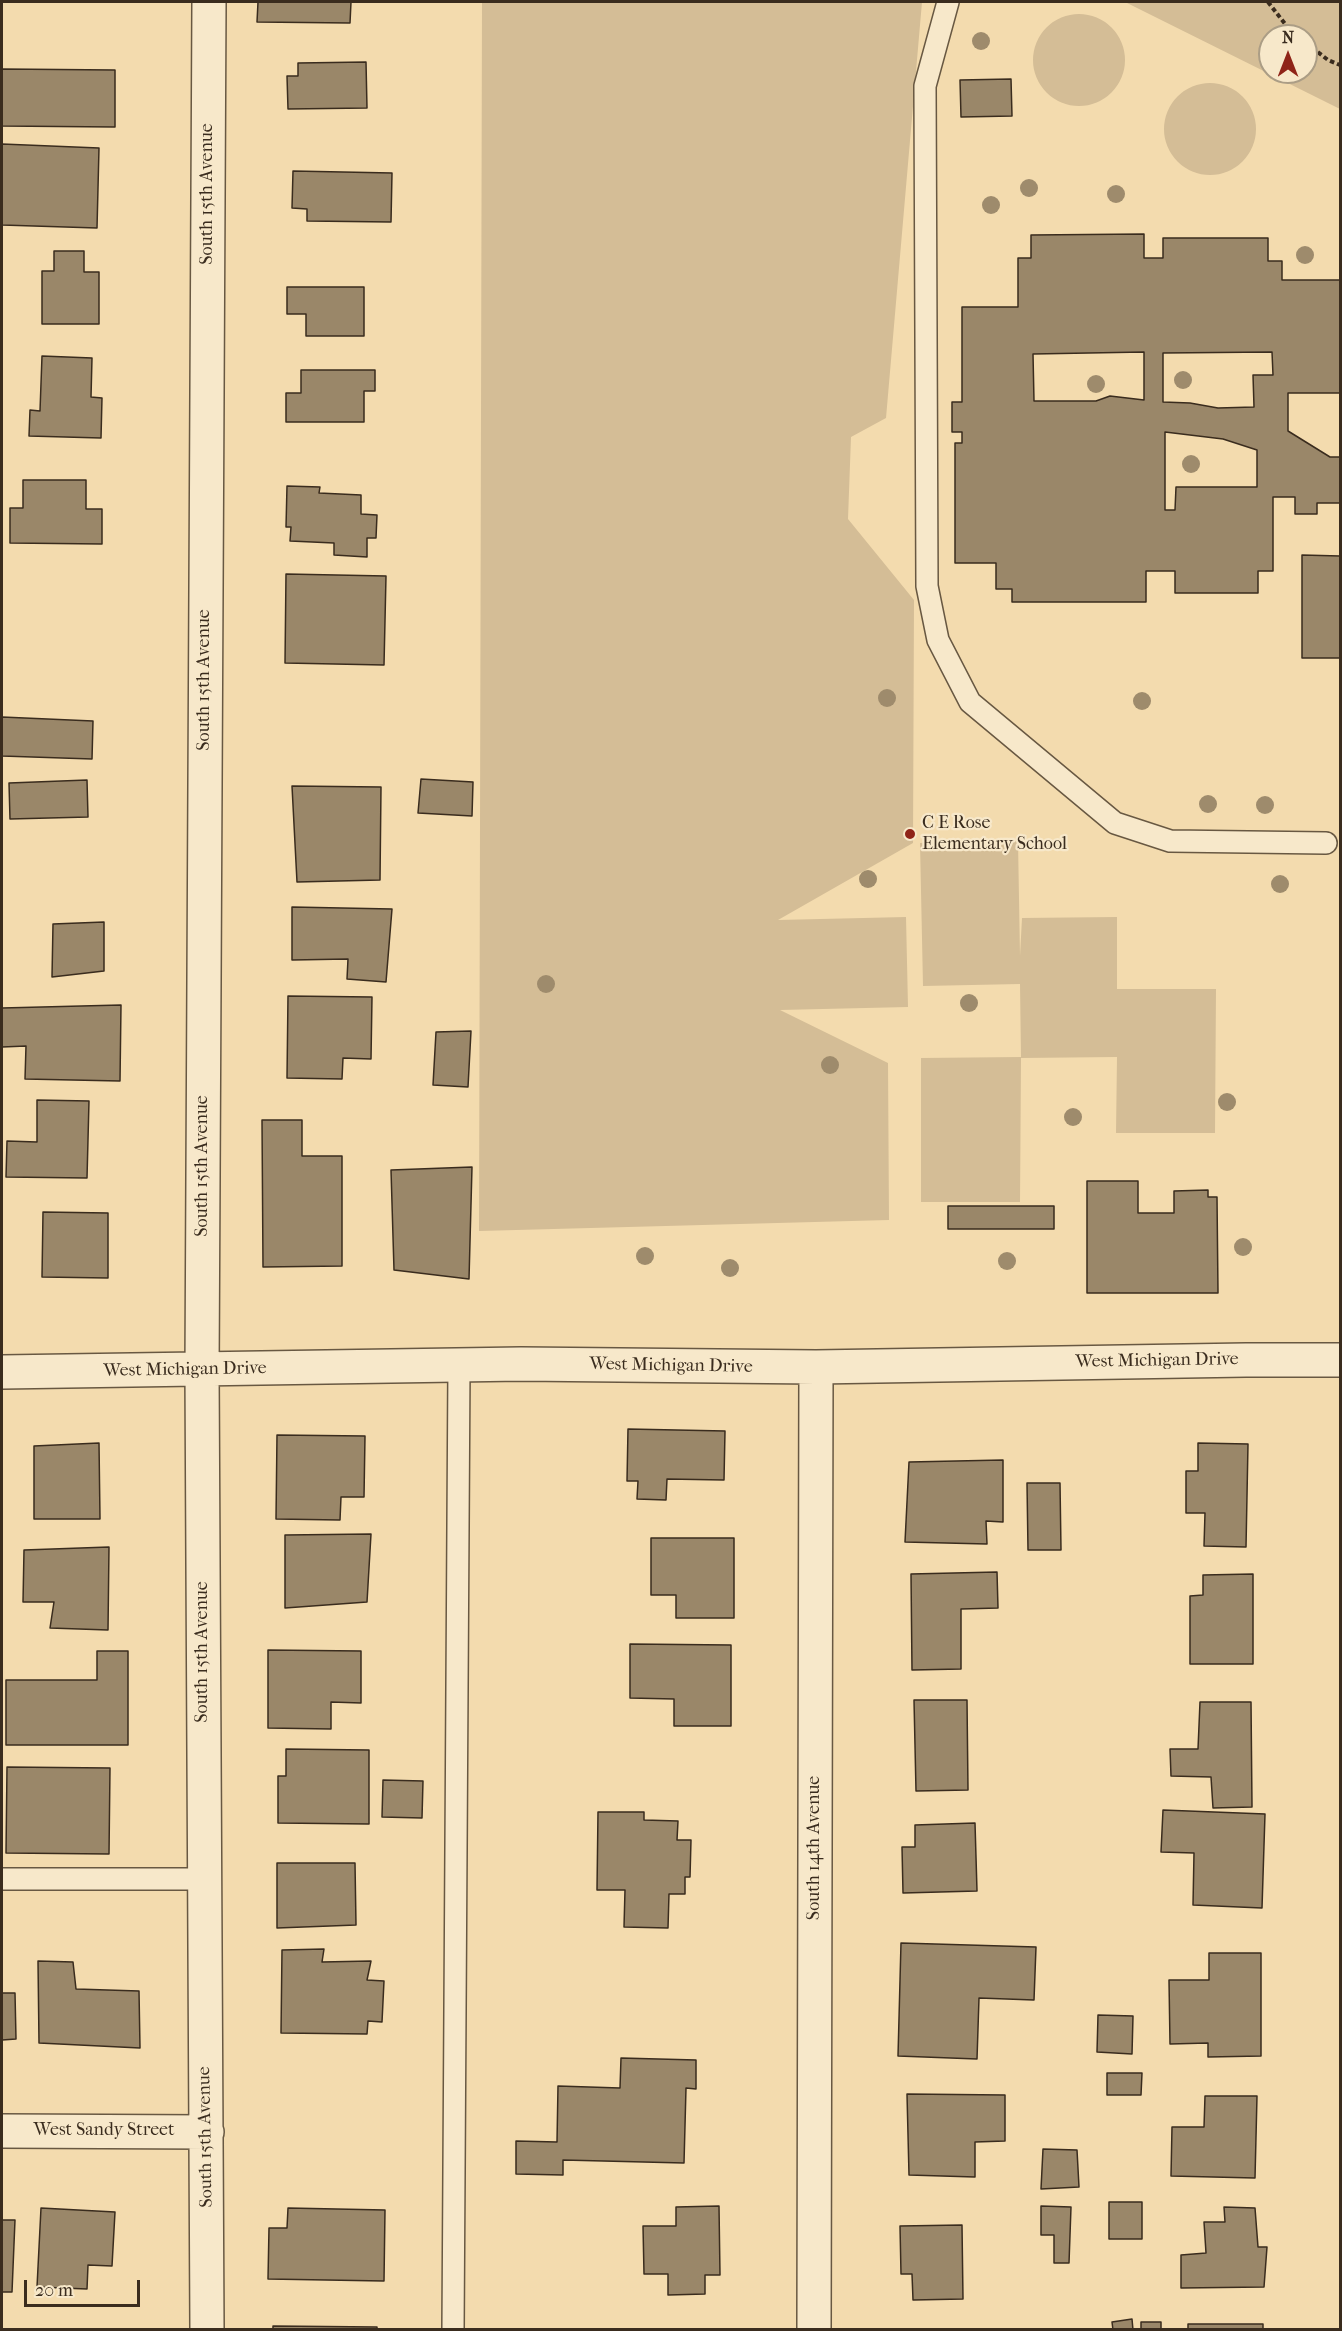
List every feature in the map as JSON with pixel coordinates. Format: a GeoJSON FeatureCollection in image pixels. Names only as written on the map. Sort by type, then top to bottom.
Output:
{"type":"FeatureCollection","features":[{"type":"Feature","properties":{"kind":"street","name":"South 15th Avenue"},"geometry":{"type":"LineString","coordinates":[[207,2330],[202,1370],[209,2]]}},
{"type":"Feature","properties":{"kind":"street","name":"West Michigan Drive"},"geometry":{"type":"LineString","coordinates":[[2,1372],[521,1364],[816,1368],[1341,1360]]}},
{"type":"Feature","properties":{"kind":"street","name":"South 14th Avenue"},"geometry":{"type":"LineString","coordinates":[[814,2330],[816,1368]]}},
{"type":"Feature","properties":{"kind":"street","name":"West Sandy Street"},"geometry":{"type":"LineString","coordinates":[[2,2131],[207,2132]]}},
{"type":"Feature","properties":{"kind":"lane"},"geometry":{"type":"LineString","coordinates":[[948,2],[925,86],[927,586],[938,640],[970,702],[1115,823],[1170,841],[1326,843]]}},
{"type":"Feature","properties":{"kind":"lane"},"geometry":{"type":"LineString","coordinates":[[453,2330],[459,1365]]}},
{"type":"Feature","properties":{"kind":"lane"},"geometry":{"type":"LineString","coordinates":[[2,1879],[205,1879]]}},
{"type":"Feature","properties":{"kind":"path"},"geometry":{"type":"LineString","coordinates":[[1268,2],[1285,24]]}},
{"type":"Feature","properties":{"kind":"path"},"geometry":{"type":"LineString","coordinates":[[1318,52],[1328,60],[1341,65]]}},
{"type":"Feature","properties":{"kind":"shaded area"},"geometry":{"type":"Polygon","coordinates":[[[482,2],[922,2],[886,418],[851,437],[848,519],[914,600],[913,843],[778,920],[906,917],[908,1007],[780,1010],[888,1063],[889,1220],[479,1231],[482,2]]]}},
{"type":"Feature","properties":{"kind":"shaded area"},"geometry":{"type":"Polygon","coordinates":[[[1125,2],[1340,2],[1340,109],[1290,84],[1318,84],[1318,24],[1258,24],[1258,68],[1125,2]]]}},
{"type":"Feature","properties":{"kind":"shaded area"},"geometry":{"type":"Polygon","coordinates":[[[1079,14],[1097,17],[1112,27],[1122,42],[1125,60],[1122,78],[1112,93],[1097,103],[1079,106],[1061,103],[1046,93],[1036,78],[1033,60],[1036,42],[1046,27],[1061,17],[1079,14]]]}},
{"type":"Feature","properties":{"kind":"shaded area"},"geometry":{"type":"Polygon","coordinates":[[[1210,83],[1228,87],[1242,97],[1252,111],[1256,129],[1252,147],[1242,161],[1228,171],[1210,175],[1192,171],[1178,161],[1168,147],[1164,129],[1168,111],[1178,97],[1192,87],[1210,83]]]}},
{"type":"Feature","properties":{"kind":"shaded area"},"geometry":{"type":"Polygon","coordinates":[[[1018,841],[1020,956],[1022,918],[1117,917],[1117,989],[1216,989],[1215,1133],[1116,1133],[1117,1057],[1021,1058],[1020,1202],[921,1202],[921,1058],[1021,1057],[1020,984],[923,986],[920,843],[1018,841]]]}},
{"type":"Feature","properties":{"kind":"building"},"geometry":{"type":"Polygon","coordinates":[[[258,2],[351,2],[350,23],[257,22],[258,2]]]}},
{"type":"Feature","properties":{"kind":"building"},"geometry":{"type":"Polygon","coordinates":[[[366,62],[367,108],[288,109],[287,76],[298,76],[298,63],[366,62]]]}},
{"type":"Feature","properties":{"kind":"building"},"geometry":{"type":"Polygon","coordinates":[[[2,69],[115,70],[115,127],[2,126],[2,69]]]}},
{"type":"Feature","properties":{"kind":"building"},"geometry":{"type":"Polygon","coordinates":[[[1011,79],[1012,116],[961,117],[960,80],[1011,79]]]}},
{"type":"Feature","properties":{"kind":"building"},"geometry":{"type":"Polygon","coordinates":[[[2,144],[99,148],[97,228],[2,225],[2,144]]]}},
{"type":"Feature","properties":{"kind":"building"},"geometry":{"type":"Polygon","coordinates":[[[293,171],[392,173],[391,222],[307,221],[307,209],[292,208],[293,171]]]}},
{"type":"Feature","properties":{"kind":"building"},"geometry":{"type":"Polygon","coordinates":[[[1144,234],[1144,258],[1163,258],[1163,238],[1268,238],[1268,261],[1282,261],[1282,280],[1340,280],[1340,393],[1288,393],[1288,431],[1330,457],[1340,457],[1340,503],[1317,503],[1317,514],[1295,514],[1295,497],[1273,497],[1273,571],[1258,571],[1258,593],[1175,593],[1175,571],[1146,571],[1146,602],[1012,602],[1012,589],[996,589],[996,563],[955,563],[955,443],[962,443],[962,432],[952,432],[952,402],[962,402],[962,307],[1018,307],[1018,258],[1031,258],[1031,235],[1144,234]],[[1144,352],[1033,354],[1034,401],[1096,401],[1110,396],[1144,400],[1144,352]],[[1272,352],[1163,353],[1163,402],[1190,403],[1218,408],[1254,407],[1253,375],[1273,375],[1272,352]],[[1165,432],[1165,510],[1175,510],[1176,487],[1257,487],[1257,450],[1223,439],[1165,432]]]}},
{"type":"Feature","properties":{"kind":"building"},"geometry":{"type":"Polygon","coordinates":[[[54,251],[84,251],[84,272],[99,272],[99,324],[42,324],[42,271],[54,271],[54,251]]]}},
{"type":"Feature","properties":{"kind":"building"},"geometry":{"type":"Polygon","coordinates":[[[287,287],[364,287],[364,336],[306,336],[306,314],[287,314],[287,287]]]}},
{"type":"Feature","properties":{"kind":"building"},"geometry":{"type":"Polygon","coordinates":[[[42,356],[92,358],[91,397],[102,398],[101,438],[29,436],[30,410],[40,411],[42,356]]]}},
{"type":"Feature","properties":{"kind":"building"},"geometry":{"type":"Polygon","coordinates":[[[301,370],[375,370],[375,391],[364,391],[364,422],[286,422],[286,393],[301,393],[301,370]]]}},
{"type":"Feature","properties":{"kind":"building"},"geometry":{"type":"Polygon","coordinates":[[[23,480],[86,480],[86,509],[102,509],[102,544],[10,543],[10,508],[23,508],[23,480]]]}},
{"type":"Feature","properties":{"kind":"building"},"geometry":{"type":"Polygon","coordinates":[[[287,486],[320,487],[319,493],[361,495],[361,514],[377,515],[376,538],[367,538],[367,557],[334,555],[334,543],[290,541],[291,527],[286,527],[287,486]]]}},
{"type":"Feature","properties":{"kind":"building"},"geometry":{"type":"Polygon","coordinates":[[[1302,555],[1340,556],[1340,658],[1302,658],[1302,555]]]}},
{"type":"Feature","properties":{"kind":"building"},"geometry":{"type":"Polygon","coordinates":[[[286,574],[386,576],[384,665],[285,663],[286,574]]]}},
{"type":"Feature","properties":{"kind":"building"},"geometry":{"type":"Polygon","coordinates":[[[2,717],[93,721],[92,759],[2,756],[2,717]]]}},
{"type":"Feature","properties":{"kind":"building"},"geometry":{"type":"Polygon","coordinates":[[[421,779],[473,782],[472,816],[418,813],[421,779]]]}},
{"type":"Feature","properties":{"kind":"building"},"geometry":{"type":"Polygon","coordinates":[[[87,780],[88,817],[10,819],[9,783],[87,780]]]}},
{"type":"Feature","properties":{"kind":"building"},"geometry":{"type":"Polygon","coordinates":[[[292,786],[381,787],[380,880],[297,882],[292,786]]]}},
{"type":"Feature","properties":{"kind":"building"},"geometry":{"type":"Polygon","coordinates":[[[292,907],[392,909],[386,982],[347,979],[348,959],[292,960],[292,907]]]}},
{"type":"Feature","properties":{"kind":"building"},"geometry":{"type":"Polygon","coordinates":[[[104,922],[104,971],[52,977],[53,924],[104,922]]]}},
{"type":"Feature","properties":{"kind":"building"},"geometry":{"type":"Polygon","coordinates":[[[288,996],[372,997],[371,1059],[343,1058],[342,1079],[287,1078],[288,996]]]}},
{"type":"Feature","properties":{"kind":"building"},"geometry":{"type":"Polygon","coordinates":[[[121,1005],[120,1081],[25,1079],[26,1046],[2,1047],[2,1008],[121,1005]]]}},
{"type":"Feature","properties":{"kind":"building"},"geometry":{"type":"Polygon","coordinates":[[[471,1031],[468,1087],[433,1085],[436,1032],[471,1031]]]}},
{"type":"Feature","properties":{"kind":"building"},"geometry":{"type":"Polygon","coordinates":[[[37,1100],[89,1101],[87,1178],[6,1177],[7,1141],[37,1142],[37,1100]]]}},
{"type":"Feature","properties":{"kind":"building"},"geometry":{"type":"Polygon","coordinates":[[[262,1120],[302,1120],[302,1156],[342,1156],[342,1266],[263,1267],[262,1120]]]}},
{"type":"Feature","properties":{"kind":"building"},"geometry":{"type":"Polygon","coordinates":[[[472,1167],[469,1279],[394,1270],[391,1170],[472,1167]]]}},
{"type":"Feature","properties":{"kind":"building"},"geometry":{"type":"Polygon","coordinates":[[[1087,1181],[1138,1181],[1138,1213],[1174,1213],[1174,1191],[1208,1190],[1208,1197],[1217,1197],[1218,1293],[1087,1293],[1087,1181]]]}},
{"type":"Feature","properties":{"kind":"building"},"geometry":{"type":"Polygon","coordinates":[[[948,1206],[1054,1206],[1054,1229],[948,1229],[948,1206]]]}},
{"type":"Feature","properties":{"kind":"building"},"geometry":{"type":"Polygon","coordinates":[[[43,1212],[108,1213],[108,1278],[42,1277],[43,1212]]]}},
{"type":"Feature","properties":{"kind":"building"},"geometry":{"type":"Polygon","coordinates":[[[628,1429],[725,1431],[724,1480],[667,1479],[666,1500],[637,1499],[638,1481],[627,1481],[628,1429]]]}},
{"type":"Feature","properties":{"kind":"building"},"geometry":{"type":"Polygon","coordinates":[[[277,1435],[365,1436],[364,1497],[341,1497],[340,1520],[276,1519],[277,1435]]]}},
{"type":"Feature","properties":{"kind":"building"},"geometry":{"type":"Polygon","coordinates":[[[99,1443],[100,1519],[34,1519],[34,1446],[99,1443]]]}},
{"type":"Feature","properties":{"kind":"building"},"geometry":{"type":"Polygon","coordinates":[[[1198,1443],[1248,1444],[1246,1547],[1204,1546],[1205,1513],[1186,1513],[1186,1471],[1198,1471],[1198,1443]]]}},
{"type":"Feature","properties":{"kind":"building"},"geometry":{"type":"Polygon","coordinates":[[[1003,1460],[1003,1522],[986,1521],[987,1544],[905,1542],[909,1462],[1003,1460]]]}},
{"type":"Feature","properties":{"kind":"building"},"geometry":{"type":"Polygon","coordinates":[[[1027,1483],[1060,1483],[1061,1550],[1028,1550],[1027,1483]]]}},
{"type":"Feature","properties":{"kind":"building"},"geometry":{"type":"Polygon","coordinates":[[[371,1534],[367,1602],[285,1608],[285,1535],[371,1534]]]}},
{"type":"Feature","properties":{"kind":"building"},"geometry":{"type":"Polygon","coordinates":[[[651,1538],[734,1538],[734,1618],[676,1618],[676,1595],[651,1595],[651,1538]]]}},
{"type":"Feature","properties":{"kind":"building"},"geometry":{"type":"Polygon","coordinates":[[[109,1547],[108,1630],[50,1628],[54,1602],[23,1602],[24,1550],[109,1547]]]}},
{"type":"Feature","properties":{"kind":"building"},"geometry":{"type":"Polygon","coordinates":[[[997,1572],[998,1608],[961,1609],[961,1669],[912,1670],[911,1574],[997,1572]]]}},
{"type":"Feature","properties":{"kind":"building"},"geometry":{"type":"Polygon","coordinates":[[[1253,1574],[1253,1664],[1190,1664],[1190,1596],[1203,1595],[1203,1575],[1253,1574]]]}},
{"type":"Feature","properties":{"kind":"building"},"geometry":{"type":"Polygon","coordinates":[[[630,1644],[731,1645],[731,1726],[674,1726],[674,1699],[630,1698],[630,1644]]]}},
{"type":"Feature","properties":{"kind":"building"},"geometry":{"type":"Polygon","coordinates":[[[268,1650],[361,1651],[361,1703],[331,1702],[331,1729],[268,1728],[268,1650]]]}},
{"type":"Feature","properties":{"kind":"building"},"geometry":{"type":"Polygon","coordinates":[[[97,1651],[128,1651],[128,1745],[6,1745],[6,1680],[97,1680],[97,1651]]]}},
{"type":"Feature","properties":{"kind":"building"},"geometry":{"type":"Polygon","coordinates":[[[914,1700],[967,1700],[968,1790],[916,1791],[914,1700]]]}},
{"type":"Feature","properties":{"kind":"building"},"geometry":{"type":"Polygon","coordinates":[[[1200,1702],[1251,1702],[1252,1807],[1213,1808],[1211,1777],[1171,1776],[1170,1749],[1198,1749],[1200,1702]]]}},
{"type":"Feature","properties":{"kind":"building"},"geometry":{"type":"Polygon","coordinates":[[[286,1749],[369,1750],[369,1824],[278,1823],[278,1776],[286,1776],[286,1749]]]}},
{"type":"Feature","properties":{"kind":"building"},"geometry":{"type":"Polygon","coordinates":[[[7,1767],[110,1768],[109,1854],[6,1853],[7,1767]]]}},
{"type":"Feature","properties":{"kind":"building"},"geometry":{"type":"Polygon","coordinates":[[[383,1780],[423,1781],[422,1818],[382,1817],[383,1780]]]}},
{"type":"Feature","properties":{"kind":"building"},"geometry":{"type":"Polygon","coordinates":[[[1163,1810],[1265,1814],[1262,1908],[1193,1905],[1194,1853],[1161,1852],[1163,1810]]]}},
{"type":"Feature","properties":{"kind":"building"},"geometry":{"type":"Polygon","coordinates":[[[598,1812],[644,1812],[644,1820],[678,1821],[677,1840],[691,1840],[690,1877],[685,1877],[685,1894],[669,1894],[668,1928],[624,1927],[625,1890],[597,1890],[598,1812]]]}},
{"type":"Feature","properties":{"kind":"building"},"geometry":{"type":"Polygon","coordinates":[[[975,1823],[977,1891],[903,1893],[902,1847],[915,1847],[915,1825],[975,1823]]]}},
{"type":"Feature","properties":{"kind":"building"},"geometry":{"type":"Polygon","coordinates":[[[277,1863],[355,1863],[356,1925],[277,1928],[277,1863]]]}},
{"type":"Feature","properties":{"kind":"building"},"geometry":{"type":"Polygon","coordinates":[[[901,1943],[1036,1947],[1034,2000],[979,1998],[977,2059],[898,2056],[901,1943]]]}},
{"type":"Feature","properties":{"kind":"building"},"geometry":{"type":"Polygon","coordinates":[[[324,1949],[322,1962],[371,1961],[367,1980],[384,1981],[382,2022],[368,2021],[367,2034],[281,2033],[282,1950],[324,1949]]]}},
{"type":"Feature","properties":{"kind":"building"},"geometry":{"type":"Polygon","coordinates":[[[1209,1953],[1261,1953],[1261,2056],[1208,2057],[1208,2043],[1170,2044],[1169,1980],[1209,1980],[1209,1953]]]}},
{"type":"Feature","properties":{"kind":"building"},"geometry":{"type":"Polygon","coordinates":[[[38,1961],[73,1962],[76,1989],[139,1991],[140,2048],[39,2043],[38,1961]]]}},
{"type":"Feature","properties":{"kind":"building"},"geometry":{"type":"Polygon","coordinates":[[[2,1993],[15,1993],[16,2039],[2,2040],[2,1993]]]}},
{"type":"Feature","properties":{"kind":"building"},"geometry":{"type":"Polygon","coordinates":[[[1098,2015],[1133,2016],[1132,2054],[1097,2052],[1098,2015]]]}},
{"type":"Feature","properties":{"kind":"building"},"geometry":{"type":"Polygon","coordinates":[[[621,2058],[696,2060],[696,2089],[686,2088],[684,2163],[563,2160],[563,2175],[516,2174],[516,2141],[557,2142],[558,2086],[620,2088],[621,2058]]]}},
{"type":"Feature","properties":{"kind":"building"},"geometry":{"type":"Polygon","coordinates":[[[1107,2073],[1142,2073],[1141,2095],[1107,2095],[1107,2073]]]}},
{"type":"Feature","properties":{"kind":"building"},"geometry":{"type":"Polygon","coordinates":[[[907,2094],[1005,2095],[1005,2141],[975,2142],[975,2177],[909,2175],[907,2094]]]}},
{"type":"Feature","properties":{"kind":"building"},"geometry":{"type":"Polygon","coordinates":[[[1205,2096],[1257,2096],[1255,2178],[1171,2176],[1172,2127],[1204,2127],[1205,2096]]]}},
{"type":"Feature","properties":{"kind":"building"},"geometry":{"type":"Polygon","coordinates":[[[1043,2149],[1077,2150],[1079,2187],[1041,2189],[1043,2149]]]}},
{"type":"Feature","properties":{"kind":"building"},"geometry":{"type":"Polygon","coordinates":[[[1109,2202],[1142,2202],[1142,2239],[1109,2239],[1109,2202]]]}},
{"type":"Feature","properties":{"kind":"building"},"geometry":{"type":"Polygon","coordinates":[[[719,2206],[720,2275],[705,2275],[705,2294],[668,2295],[668,2274],[644,2274],[643,2226],[676,2226],[676,2207],[719,2206]]]}},
{"type":"Feature","properties":{"kind":"building"},"geometry":{"type":"Polygon","coordinates":[[[1041,2206],[1071,2207],[1069,2263],[1054,2263],[1054,2235],[1041,2235],[1041,2206]]]}},
{"type":"Feature","properties":{"kind":"building"},"geometry":{"type":"Polygon","coordinates":[[[1224,2207],[1255,2208],[1258,2247],[1267,2247],[1264,2287],[1181,2288],[1181,2255],[1206,2253],[1204,2222],[1225,2222],[1224,2207]]]}},
{"type":"Feature","properties":{"kind":"building"},"geometry":{"type":"Polygon","coordinates":[[[41,2208],[115,2212],[112,2266],[88,2265],[87,2289],[37,2287],[41,2208]]]}},
{"type":"Feature","properties":{"kind":"building"},"geometry":{"type":"Polygon","coordinates":[[[288,2208],[385,2210],[384,2281],[268,2279],[269,2228],[287,2228],[288,2208]]]}},
{"type":"Feature","properties":{"kind":"building"},"geometry":{"type":"Polygon","coordinates":[[[2,2220],[15,2220],[12,2292],[2,2292],[2,2220]]]}},
{"type":"Feature","properties":{"kind":"building"},"geometry":{"type":"Polygon","coordinates":[[[962,2225],[963,2299],[913,2300],[912,2274],[901,2274],[900,2226],[962,2225]]]}},
{"type":"Feature","properties":{"kind":"building"},"geometry":{"type":"Polygon","coordinates":[[[1132,2319],[1133,2330],[1113,2330],[1112,2322],[1132,2319]]]}},
{"type":"Feature","properties":{"kind":"building"},"geometry":{"type":"Polygon","coordinates":[[[1141,2322],[1161,2322],[1161,2330],[1141,2330],[1141,2322]]]}},
{"type":"Feature","properties":{"kind":"building"},"geometry":{"type":"Polygon","coordinates":[[[1188,2324],[1263,2324],[1263,2330],[1188,2330],[1188,2324]]]}},
{"type":"Feature","properties":{"kind":"building"},"geometry":{"type":"Polygon","coordinates":[[[273,2326],[377,2327],[377,2330],[273,2330],[273,2326]]]}},
{"type":"Feature","properties":{"kind":"place","name":"C E Rose Elementary School"},"geometry":{"type":"Point","coordinates":[910,834]}}]}
